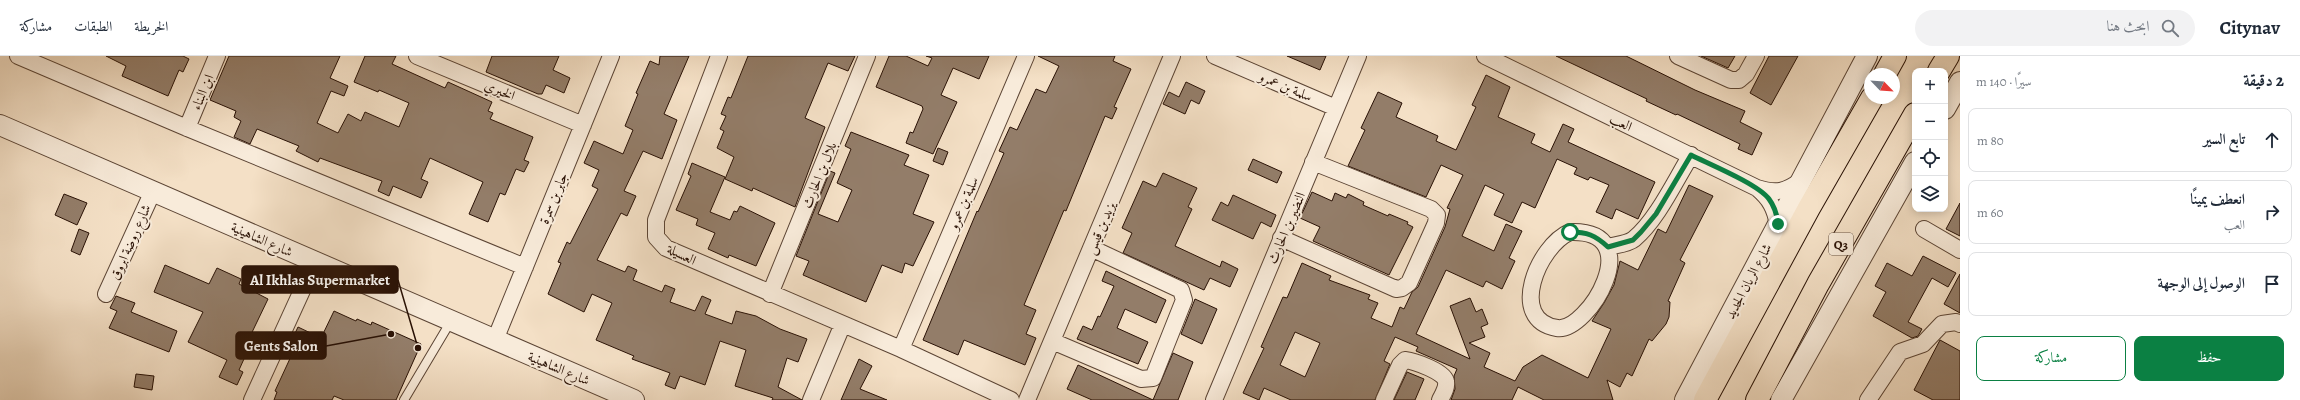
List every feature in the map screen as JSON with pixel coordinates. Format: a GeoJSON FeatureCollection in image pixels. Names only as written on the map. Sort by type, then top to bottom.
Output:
{"type":"FeatureCollection","features":[{"type":"Feature","properties":{"kind":"highway"},"geometry":{"type":"LineString","coordinates":[[1888,68],[1895,56]]}},
{"type":"Feature","properties":{"kind":"highway"},"geometry":{"type":"LineString","coordinates":[[1942,68],[1948,56]]}},
{"type":"Feature","properties":{"kind":"highway","name":"شارع الريان الجديد"},"geometry":{"type":"LineString","coordinates":[[1705,400],[1809,208],[1869,104]]}},
{"type":"Feature","properties":{"kind":"highway","name":"Q3"},"geometry":{"type":"LineString","coordinates":[[1757,400],[1818,284],[1912,119]]}},
{"type":"Feature","properties":{"kind":"street"},"geometry":{"type":"LineString","coordinates":[[18,56],[187,128],[525,266]]}},
{"type":"Feature","properties":{"kind":"street","name":"ابن البناء"},"geometry":{"type":"LineString","coordinates":[[187,128],[218,56]]}},
{"type":"Feature","properties":{"kind":"street","name":"الخيري"},"geometry":{"type":"LineString","coordinates":[[417,56],[583,125]]}},
{"type":"Feature","properties":{"kind":"street","name":"جابر بن سمرة"},"geometry":{"type":"LineString","coordinates":[[495,340],[611,56]]}},
{"type":"Feature","properties":{"kind":"street","name":"العسيلة"},"geometry":{"type":"LineString","coordinates":[[719,56],[656,220],[656,237],[666,248],[842,326],[901,349],[1011,400]]}},
{"type":"Feature","properties":{"kind":"street","name":"بلال بن الحارث"},"geometry":{"type":"LineString","coordinates":[[770,294],[867,56]]}},
{"type":"Feature","properties":{"kind":"street","name":"سلمة بن عمرو"},"geometry":{"type":"LineString","coordinates":[[901,349],[1026,56]]}},
{"type":"Feature","properties":{"kind":"street","name":"يزيد بن قيس"},"geometry":{"type":"LineString","coordinates":[[1027,400],[1172,56]]}},
{"type":"Feature","properties":{"kind":"street","name":"سلمة بن عمرو"},"geometry":{"type":"LineString","coordinates":[[1215,56],[1336,108]]}},
{"type":"Feature","properties":{"kind":"street","name":"النضير بن الحارث"},"geometry":{"type":"LineString","coordinates":[[1214,400],[1358,56]]}},
{"type":"Feature","properties":{"kind":"street","name":"العب"},"geometry":{"type":"LineString","coordinates":[[1485,56],[1757,188],[1773,192],[1789,189],[1802,180]]}},
{"type":"Feature","properties":{"kind":"street"},"geometry":{"type":"LineString","coordinates":[[1678,56],[1731,80],[1739,80],[1746,74],[1756,56]]}},
{"type":"Feature","properties":{"kind":"street","name":"شارع الريان الجديد"},"geometry":{"type":"LineString","coordinates":[[1685,400],[1867,56]]}},
{"type":"Feature","properties":{"kind":"street"},"geometry":{"type":"LineString","coordinates":[[1951,105],[1960,82]]}},
{"type":"Feature","properties":{"kind":"street","name":"شارع الشاهينية"},"geometry":{"type":"LineString","coordinates":[[0,125],[634,400]]}},
{"type":"Feature","properties":{"kind":"street"},"geometry":{"type":"LineString","coordinates":[[1608,247],[1633,240],[1641,232],[1656,214],[1691,155]]}},
{"type":"Feature","properties":{"kind":"street"},"geometry":{"type":"LineString","coordinates":[[1281,238],[1396,289],[1402,288],[1409,283],[1436,223],[1436,215],[1431,209],[1313,162]]}},
{"type":"Feature","properties":{"kind":"street"},"geometry":{"type":"LineString","coordinates":[[1781,400],[1912,167]]}},
{"type":"Feature","properties":{"kind":"street","name":"العب"},"geometry":{"type":"LineString","coordinates":[[1757,188],[1768,197],[1776,210],[1778,224]]}},
{"type":"Feature","properties":{"kind":"street","name":"شارع روضة ابروق"},"geometry":{"type":"LineString","coordinates":[[106,294],[153,191]]}},
{"type":"Feature","properties":{"kind":"street"},"geometry":{"type":"LineString","coordinates":[[1924,229],[1960,250]]}},
{"type":"Feature","properties":{"kind":"street"},"geometry":{"type":"LineString","coordinates":[[1570,232],[1585,232],[1597,236],[1608,247],[1610,262],[1607,274],[1588,311],[1573,325],[1562,329],[1547,326],[1535,316],[1531,302],[1532,284],[1540,264],[1549,248],[1560,237],[1570,232]]}},
{"type":"Feature","properties":{"kind":"street"},"geometry":{"type":"LineString","coordinates":[[1052,341],[1141,379],[1153,378],[1184,300],[1182,290],[1091,248]]}},
{"type":"Feature","properties":{"kind":"street"},"geometry":{"type":"LineString","coordinates":[[252,400],[315,262]]}},
{"type":"Feature","properties":{"kind":"street"},"geometry":{"type":"LineString","coordinates":[[1868,400],[1900,352],[1923,344],[1942,324],[1956,322],[1960,324]]}},
{"type":"Feature","properties":{"kind":"street"},"geometry":{"type":"LineString","coordinates":[[811,400],[842,326]]}},
{"type":"Feature","properties":{"kind":"street"},"geometry":{"type":"LineString","coordinates":[[1384,400],[1400,365],[1405,360],[1412,361],[1444,375],[1446,388],[1440,400]]}},
{"type":"Feature","properties":{"kind":"lane"},"geometry":{"type":"LineString","coordinates":[[404,400],[451,321]]}},
{"type":"Feature","properties":{"kind":"building"},"geometry":{"type":"Polygon","coordinates":[[[106,56],[183,56],[189,59],[183,72],[179,70],[168,96],[122,76],[126,66],[106,56]]]}},
{"type":"Feature","properties":{"kind":"building"},"geometry":{"type":"Polygon","coordinates":[[[229,56],[340,56],[330,78],[348,86],[344,96],[331,91],[317,123],[338,133],[348,114],[361,121],[365,112],[399,127],[409,103],[379,90],[378,92],[354,82],[365,56],[396,56],[392,64],[445,88],[448,82],[492,102],[488,111],[493,113],[490,119],[533,137],[524,160],[529,162],[524,172],[516,169],[505,195],[500,193],[488,222],[469,214],[483,182],[430,158],[421,179],[428,182],[421,198],[393,186],[389,196],[378,191],[382,181],[320,158],[318,162],[296,151],[299,146],[257,129],[250,144],[234,137],[241,121],[234,117],[236,111],[210,100],[229,56]]]}},
{"type":"Feature","properties":{"kind":"building"},"geometry":{"type":"Polygon","coordinates":[[[492,56],[559,56],[553,70],[570,78],[564,93],[546,85],[542,94],[538,94],[486,72],[492,56]]]}},
{"type":"Feature","properties":{"kind":"building"},"geometry":{"type":"Polygon","coordinates":[[[660,56],[689,56],[664,114],[677,120],[662,159],[643,151],[624,191],[636,196],[627,216],[621,213],[597,260],[625,272],[628,266],[637,270],[633,280],[662,292],[665,285],[675,289],[670,302],[695,311],[702,296],[711,300],[705,314],[732,324],[736,311],[756,316],[780,329],[807,339],[798,362],[787,358],[778,387],[802,400],[772,400],[773,398],[735,386],[746,350],[720,341],[705,385],[680,376],[675,389],[665,385],[670,373],[632,359],[634,356],[596,340],[612,303],[592,294],[584,312],[548,294],[561,263],[558,262],[567,242],[570,244],[598,189],[592,186],[599,170],[584,163],[594,141],[623,154],[633,130],[625,126],[638,94],[636,93],[650,61],[659,65],[660,56]]]}},
{"type":"Feature","properties":{"kind":"building"},"geometry":{"type":"Polygon","coordinates":[[[748,56],[855,56],[848,71],[828,63],[805,118],[825,127],[795,207],[753,188],[752,191],[725,179],[734,157],[717,148],[724,131],[720,129],[726,116],[721,114],[728,97],[731,98],[748,56]]]}},
{"type":"Feature","properties":{"kind":"building"},"geometry":{"type":"Polygon","coordinates":[[[889,56],[906,56],[928,66],[932,58],[926,56],[989,56],[979,79],[953,68],[941,95],[957,102],[933,154],[906,143],[910,132],[913,133],[923,109],[922,106],[876,87],[889,56]]]}},
{"type":"Feature","properties":{"kind":"building"},"geometry":{"type":"Polygon","coordinates":[[[1038,56],[1115,56],[1113,61],[1131,69],[1114,107],[1117,108],[1112,119],[1105,116],[1066,211],[1064,210],[1024,305],[1036,310],[1026,334],[1036,338],[1025,365],[964,340],[958,355],[923,340],[977,211],[978,212],[1004,153],[999,151],[1010,127],[1017,130],[1036,89],[1046,93],[1059,66],[1038,56]]]}},
{"type":"Feature","properties":{"kind":"building"},"geometry":{"type":"Polygon","coordinates":[[[1287,56],[1326,56],[1320,70],[1287,56]]]}},
{"type":"Feature","properties":{"kind":"building"},"geometry":{"type":"Polygon","coordinates":[[[1556,56],[1626,56],[1695,90],[1745,111],[1740,122],[1762,133],[1752,155],[1738,149],[1740,144],[1646,101],[1647,99],[1556,56]]]}},
{"type":"Feature","properties":{"kind":"building"},"geometry":{"type":"Polygon","coordinates":[[[1701,56],[1735,56],[1728,68],[1701,56]]]}},
{"type":"Feature","properties":{"kind":"building"},"geometry":{"type":"Polygon","coordinates":[[[1769,56],[1798,56],[1771,105],[1750,93],[1769,56]]]}},
{"type":"Feature","properties":{"kind":"building"},"geometry":{"type":"Polygon","coordinates":[[[1486,75],[1510,87],[1498,117],[1535,134],[1531,143],[1550,152],[1563,124],[1574,129],[1568,142],[1655,182],[1638,219],[1616,209],[1612,219],[1596,212],[1609,185],[1590,177],[1588,180],[1574,174],[1577,168],[1557,159],[1535,208],[1522,202],[1512,223],[1494,215],[1504,194],[1485,185],[1462,236],[1494,251],[1506,224],[1522,231],[1509,258],[1515,261],[1502,289],[1486,281],[1483,287],[1446,270],[1416,334],[1470,359],[1450,306],[1470,298],[1476,312],[1482,309],[1488,324],[1481,327],[1485,337],[1469,343],[1490,353],[1484,367],[1515,381],[1523,367],[1542,355],[1588,378],[1611,329],[1592,321],[1614,285],[1620,261],[1638,270],[1658,229],[1666,233],[1689,185],[1713,196],[1680,260],[1685,263],[1668,301],[1670,302],[1669,317],[1666,324],[1652,341],[1649,339],[1632,376],[1627,373],[1620,387],[1607,380],[1613,400],[1544,400],[1518,387],[1512,400],[1451,400],[1455,389],[1454,376],[1457,369],[1416,351],[1418,347],[1395,337],[1384,361],[1390,364],[1375,400],[1291,400],[1264,388],[1259,400],[1243,393],[1264,348],[1261,347],[1283,297],[1287,298],[1302,263],[1331,276],[1329,280],[1370,295],[1368,299],[1378,303],[1371,318],[1392,327],[1400,307],[1404,309],[1412,292],[1418,287],[1445,227],[1450,209],[1447,208],[1463,175],[1441,165],[1426,197],[1348,166],[1365,130],[1361,128],[1378,92],[1402,103],[1396,117],[1438,136],[1436,141],[1456,150],[1476,107],[1472,105],[1486,75]],[[1295,332],[1280,365],[1305,377],[1320,343],[1295,332]]]}},
{"type":"Feature","properties":{"kind":"building"},"geometry":{"type":"Polygon","coordinates":[[[1186,82],[1205,91],[1199,104],[1191,100],[1185,114],[1163,104],[1169,92],[1179,97],[1186,82]]]}},
{"type":"Feature","properties":{"kind":"building"},"geometry":{"type":"Polygon","coordinates":[[[851,132],[909,155],[904,165],[929,175],[913,214],[934,222],[913,266],[905,263],[902,273],[882,265],[866,302],[803,275],[809,261],[796,256],[830,171],[835,173],[818,214],[838,222],[852,190],[837,183],[851,149],[845,146],[851,132]]]}},
{"type":"Feature","properties":{"kind":"building"},"geometry":{"type":"Polygon","coordinates":[[[938,148],[948,152],[943,165],[933,161],[938,148]]]}},
{"type":"Feature","properties":{"kind":"building"},"geometry":{"type":"Polygon","coordinates":[[[1253,159],[1282,172],[1277,183],[1248,170],[1253,159]]]}},
{"type":"Feature","properties":{"kind":"building"},"geometry":{"type":"Polygon","coordinates":[[[692,163],[725,177],[710,212],[730,220],[734,211],[737,212],[740,206],[775,223],[756,266],[729,255],[728,258],[708,249],[715,233],[696,225],[698,219],[676,210],[691,176],[688,174],[692,163]]]}},
{"type":"Feature","properties":{"kind":"building"},"geometry":{"type":"Polygon","coordinates":[[[1163,173],[1197,188],[1188,207],[1192,209],[1175,246],[1220,267],[1222,261],[1238,269],[1230,287],[1210,278],[1204,290],[1123,253],[1132,233],[1122,228],[1143,181],[1156,187],[1163,173]]]}},
{"type":"Feature","properties":{"kind":"building"},"geometry":{"type":"Polygon","coordinates":[[[1312,192],[1332,201],[1335,193],[1346,198],[1348,194],[1364,202],[1363,205],[1388,216],[1389,214],[1408,222],[1407,224],[1413,227],[1389,275],[1313,241],[1320,227],[1300,218],[1312,192]]]}},
{"type":"Feature","properties":{"kind":"building"},"geometry":{"type":"Polygon","coordinates":[[[64,194],[87,203],[77,225],[55,215],[64,194]]]}},
{"type":"Feature","properties":{"kind":"building"},"geometry":{"type":"Polygon","coordinates":[[[1233,195],[1276,215],[1271,227],[1261,222],[1253,239],[1212,220],[1221,202],[1228,206],[1233,195]]]}},
{"type":"Feature","properties":{"kind":"building"},"geometry":{"type":"Polygon","coordinates":[[[1960,203],[1960,236],[1946,229],[1960,203]]]}},
{"type":"Feature","properties":{"kind":"building"},"geometry":{"type":"Polygon","coordinates":[[[79,229],[89,233],[80,255],[71,251],[79,229]]]}},
{"type":"Feature","properties":{"kind":"building"},"geometry":{"type":"Polygon","coordinates":[[[1923,256],[1956,273],[1948,287],[1932,278],[1908,322],[1922,329],[1918,336],[1912,338],[1873,316],[1886,292],[1875,286],[1887,263],[1912,276],[1923,256]]]}},
{"type":"Feature","properties":{"kind":"building"},"geometry":{"type":"Polygon","coordinates":[[[165,265],[209,284],[217,268],[241,279],[239,284],[268,299],[244,349],[248,350],[239,370],[243,372],[237,385],[219,377],[227,360],[188,342],[203,312],[154,292],[165,265]]]}},
{"type":"Feature","properties":{"kind":"building"},"geometry":{"type":"Polygon","coordinates":[[[1106,271],[1166,300],[1156,323],[1125,309],[1117,328],[1148,342],[1138,364],[1077,339],[1083,326],[1092,330],[1098,316],[1100,317],[1114,286],[1102,281],[1106,271]]]}},
{"type":"Feature","properties":{"kind":"building"},"geometry":{"type":"Polygon","coordinates":[[[1960,274],[1960,313],[1944,304],[1960,274]]]}},
{"type":"Feature","properties":{"kind":"building"},"geometry":{"type":"Polygon","coordinates":[[[116,296],[135,303],[131,312],[177,331],[169,352],[109,328],[117,311],[110,308],[116,296]]]}},
{"type":"Feature","properties":{"kind":"building"},"geometry":{"type":"Polygon","coordinates":[[[1195,299],[1217,309],[1202,344],[1181,334],[1195,299]]]}},
{"type":"Feature","properties":{"kind":"building"},"geometry":{"type":"Polygon","coordinates":[[[334,311],[356,321],[357,319],[371,325],[372,322],[421,344],[396,400],[344,400],[334,396],[332,400],[274,400],[277,392],[275,391],[293,352],[287,350],[298,327],[321,338],[334,311]]]}},
{"type":"Feature","properties":{"kind":"building"},"geometry":{"type":"Polygon","coordinates":[[[1940,340],[1960,351],[1960,400],[1933,400],[1914,390],[1940,340]]]}},
{"type":"Feature","properties":{"kind":"building"},"geometry":{"type":"Polygon","coordinates":[[[1173,353],[1193,362],[1178,400],[1153,400],[1173,353]]]}},
{"type":"Feature","properties":{"kind":"building"},"geometry":{"type":"Polygon","coordinates":[[[859,359],[872,366],[860,389],[887,400],[841,400],[859,359]]]}},
{"type":"Feature","properties":{"kind":"building"},"geometry":{"type":"Polygon","coordinates":[[[1078,365],[1153,400],[1092,400],[1067,389],[1078,365]]]}},
{"type":"Feature","properties":{"kind":"building"},"geometry":{"type":"Polygon","coordinates":[[[1407,372],[1424,379],[1415,400],[1394,400],[1407,372]]]}},
{"type":"Feature","properties":{"kind":"building"},"geometry":{"type":"Polygon","coordinates":[[[136,374],[154,376],[152,390],[134,387],[136,374]]]}},
{"type":"Feature","properties":{"kind":"place","name":"Gents Salon"},"geometry":{"type":"Point","coordinates":[391,334]}},
{"type":"Feature","properties":{"kind":"place","name":"Al Ikhlas Supermarket"},"geometry":{"type":"Point","coordinates":[418,348]}},
{"type":"Feature","properties":{"kind":"route"},"geometry":{"type":"LineString","coordinates":[[1570,232],[1585,232],[1597,236],[1608,247],[1633,240],[1656,214],[1674,181],[1691,155],[1757,188],[1768,197],[1776,210],[1778,224]]}}]}
